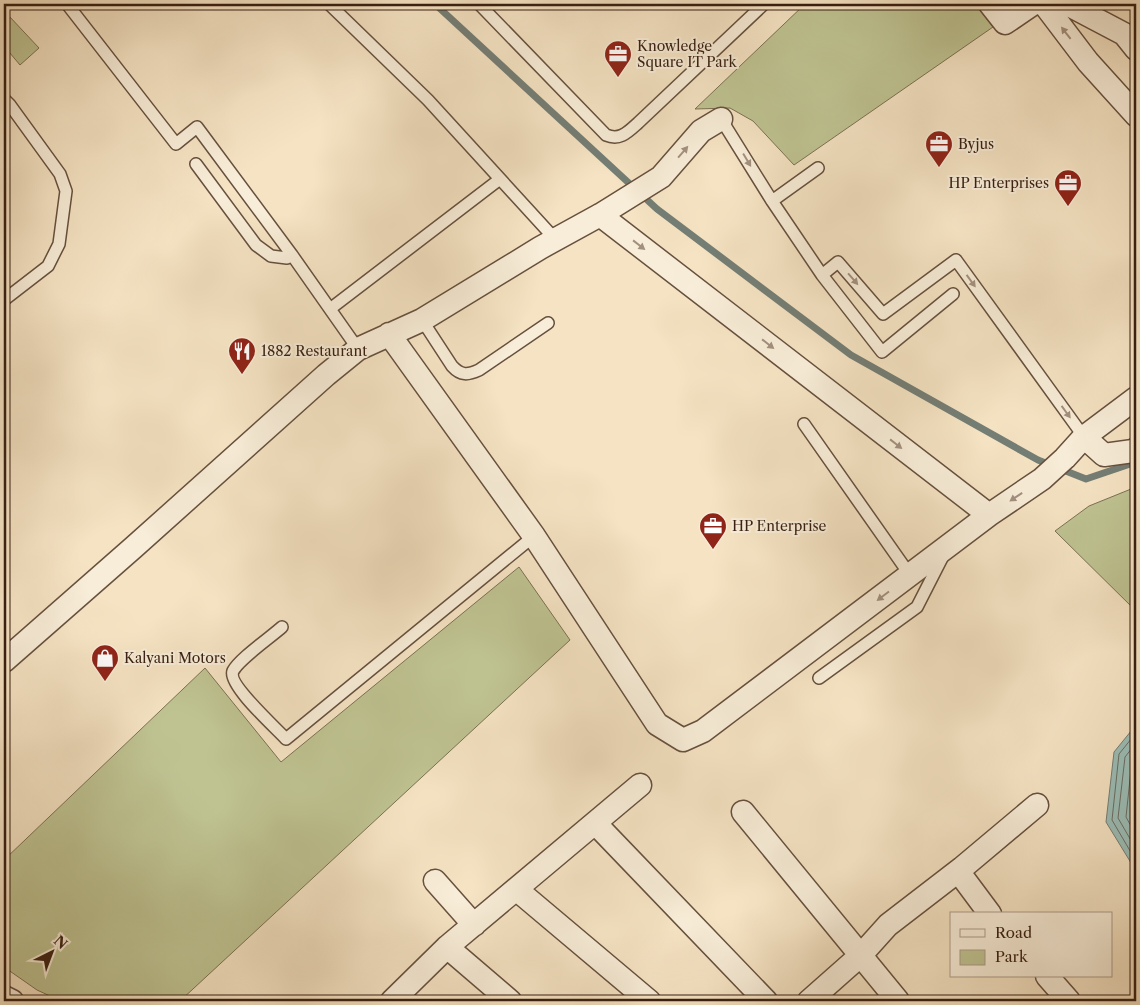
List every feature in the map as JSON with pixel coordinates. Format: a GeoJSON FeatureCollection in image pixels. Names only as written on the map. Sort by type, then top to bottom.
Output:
{"type":"FeatureCollection","features":[{"type":"Feature","properties":{"kind":"street"},"geometry":{"type":"LineString","coordinates":[[990,4],[1005,23],[1033,4]]}},
{"type":"Feature","properties":{"kind":"street"},"geometry":{"type":"LineString","coordinates":[[1044,4],[1088,62],[1134,106]]}},
{"type":"Feature","properties":{"kind":"street"},"geometry":{"type":"LineString","coordinates":[[1067,4],[1124,34],[1136,49]]}},
{"type":"Feature","properties":{"kind":"street"},"geometry":{"type":"LineString","coordinates":[[4,661],[326,374],[358,349],[422,320],[555,239],[628,198],[661,177],[701,131],[721,119]]}},
{"type":"Feature","properties":{"kind":"street"},"geometry":{"type":"LineString","coordinates":[[600,215],[989,515]]}},
{"type":"Feature","properties":{"kind":"street"},"geometry":{"type":"LineString","coordinates":[[389,334],[534,536],[657,724],[683,740],[703,731],[989,515],[1042,479],[1084,437],[1136,398]]}},
{"type":"Feature","properties":{"kind":"street"},"geometry":{"type":"LineString","coordinates":[[1084,437],[1104,455],[1136,449]]}},
{"type":"Feature","properties":{"kind":"street"},"geometry":{"type":"LineString","coordinates":[[392,1001],[447,947],[640,785]]}},
{"type":"Feature","properties":{"kind":"street"},"geometry":{"type":"LineString","coordinates":[[809,1001],[861,955],[888,925],[958,871],[1038,805]]}},
{"type":"Feature","properties":{"kind":"street"},"geometry":{"type":"LineString","coordinates":[[743,812],[898,1001]]}},
{"type":"Feature","properties":{"kind":"street"},"geometry":{"type":"LineString","coordinates":[[595,823],[766,1001]]}},
{"type":"Feature","properties":{"kind":"street"},"geometry":{"type":"LineString","coordinates":[[958,871],[989,912]]}},
{"type":"Feature","properties":{"kind":"street"},"geometry":{"type":"LineString","coordinates":[[435,881],[474,925]]}},
{"type":"Feature","properties":{"kind":"street"},"geometry":{"type":"LineString","coordinates":[[516,889],[649,1001]]}},
{"type":"Feature","properties":{"kind":"street"},"geometry":{"type":"LineString","coordinates":[[447,947],[510,1001]]}},
{"type":"Feature","properties":{"kind":"street"},"geometry":{"type":"LineString","coordinates":[[1049,978],[1070,1001]]}},
{"type":"Feature","properties":{"kind":"street"},"geometry":{"type":"LineString","coordinates":[[4,997],[12,1001]]}},
{"type":"Feature","properties":{"kind":"lane"},"geometry":{"type":"LineString","coordinates":[[68,4],[176,144],[197,128],[292,255],[358,349]]}},
{"type":"Feature","properties":{"kind":"lane"},"geometry":{"type":"LineString","coordinates":[[329,4],[428,100],[555,239]]}},
{"type":"Feature","properties":{"kind":"lane"},"geometry":{"type":"LineString","coordinates":[[479,4],[606,135],[613,138],[622,136],[638,123],[764,4]]}},
{"type":"Feature","properties":{"kind":"lane"},"geometry":{"type":"LineString","coordinates":[[4,99],[10,104],[60,174],[66,191],[59,244],[48,266],[4,300]]}},
{"type":"Feature","properties":{"kind":"lane"},"geometry":{"type":"LineString","coordinates":[[721,119],[772,202],[822,275],[882,352],[953,294]]}},
{"type":"Feature","properties":{"kind":"lane"},"geometry":{"type":"LineString","coordinates":[[196,164],[256,245],[271,256],[287,258],[292,255]]}},
{"type":"Feature","properties":{"kind":"lane"},"geometry":{"type":"LineString","coordinates":[[772,202],[818,168]]}},
{"type":"Feature","properties":{"kind":"lane"},"geometry":{"type":"LineString","coordinates":[[330,309],[500,179]]}},
{"type":"Feature","properties":{"kind":"lane"},"geometry":{"type":"LineString","coordinates":[[822,275],[838,262],[883,314],[956,260],[1084,437]]}},
{"type":"Feature","properties":{"kind":"lane"},"geometry":{"type":"LineString","coordinates":[[422,320],[452,366],[464,375],[479,370],[548,323]]}},
{"type":"Feature","properties":{"kind":"lane"},"geometry":{"type":"LineString","coordinates":[[804,424],[910,575]]}},
{"type":"Feature","properties":{"kind":"lane"},"geometry":{"type":"LineString","coordinates":[[282,628],[238,664],[232,673],[239,689],[286,739],[534,536]]}},
{"type":"Feature","properties":{"kind":"lane"},"geometry":{"type":"LineString","coordinates":[[819,678],[917,608],[947,548]]}},
{"type":"Feature","properties":{"kind":"green space"},"geometry":{"type":"Polygon","coordinates":[[[805,4],[975,4],[993,27],[794,165],[753,121],[730,108],[695,109],[805,4]]]}},
{"type":"Feature","properties":{"kind":"green space"},"geometry":{"type":"Polygon","coordinates":[[[9,16],[39,48],[20,65],[4,46],[4,22],[9,16]]]}},
{"type":"Feature","properties":{"kind":"green space"},"geometry":{"type":"Polygon","coordinates":[[[1136,487],[1136,611],[1055,531],[1089,506],[1136,487]]]}},
{"type":"Feature","properties":{"kind":"green space"},"geometry":{"type":"Polygon","coordinates":[[[519,567],[570,640],[180,1001],[61,1001],[37,990],[4,967],[4,860],[205,668],[281,762],[519,567]]]}},
{"type":"Feature","properties":{"kind":"water"},"geometry":{"type":"Polygon","coordinates":[[[1136,725],[1136,871],[1106,822],[1114,752],[1136,725]]]}},
{"type":"Feature","properties":{"kind":"waterway"},"geometry":{"type":"LineString","coordinates":[[435,4],[657,209],[851,355],[1038,460],[1086,479],[1136,462]]}},
{"type":"Feature","properties":{"kind":"place","name":"Knowledge Square IT Park"},"geometry":{"type":"Point","coordinates":[618,78]}},
{"type":"Feature","properties":{"kind":"place","name":"Byjus"},"geometry":{"type":"Point","coordinates":[939,168]}},
{"type":"Feature","properties":{"kind":"place","name":"HP Enterprises"},"geometry":{"type":"Point","coordinates":[1068,207]}},
{"type":"Feature","properties":{"kind":"place","name":"1882 Restaurant"},"geometry":{"type":"Point","coordinates":[242,375]}},
{"type":"Feature","properties":{"kind":"place","name":"HP Enterprise"},"geometry":{"type":"Point","coordinates":[713,550]}},
{"type":"Feature","properties":{"kind":"place","name":"Kalyani Motors"},"geometry":{"type":"Point","coordinates":[105,682]}}]}
